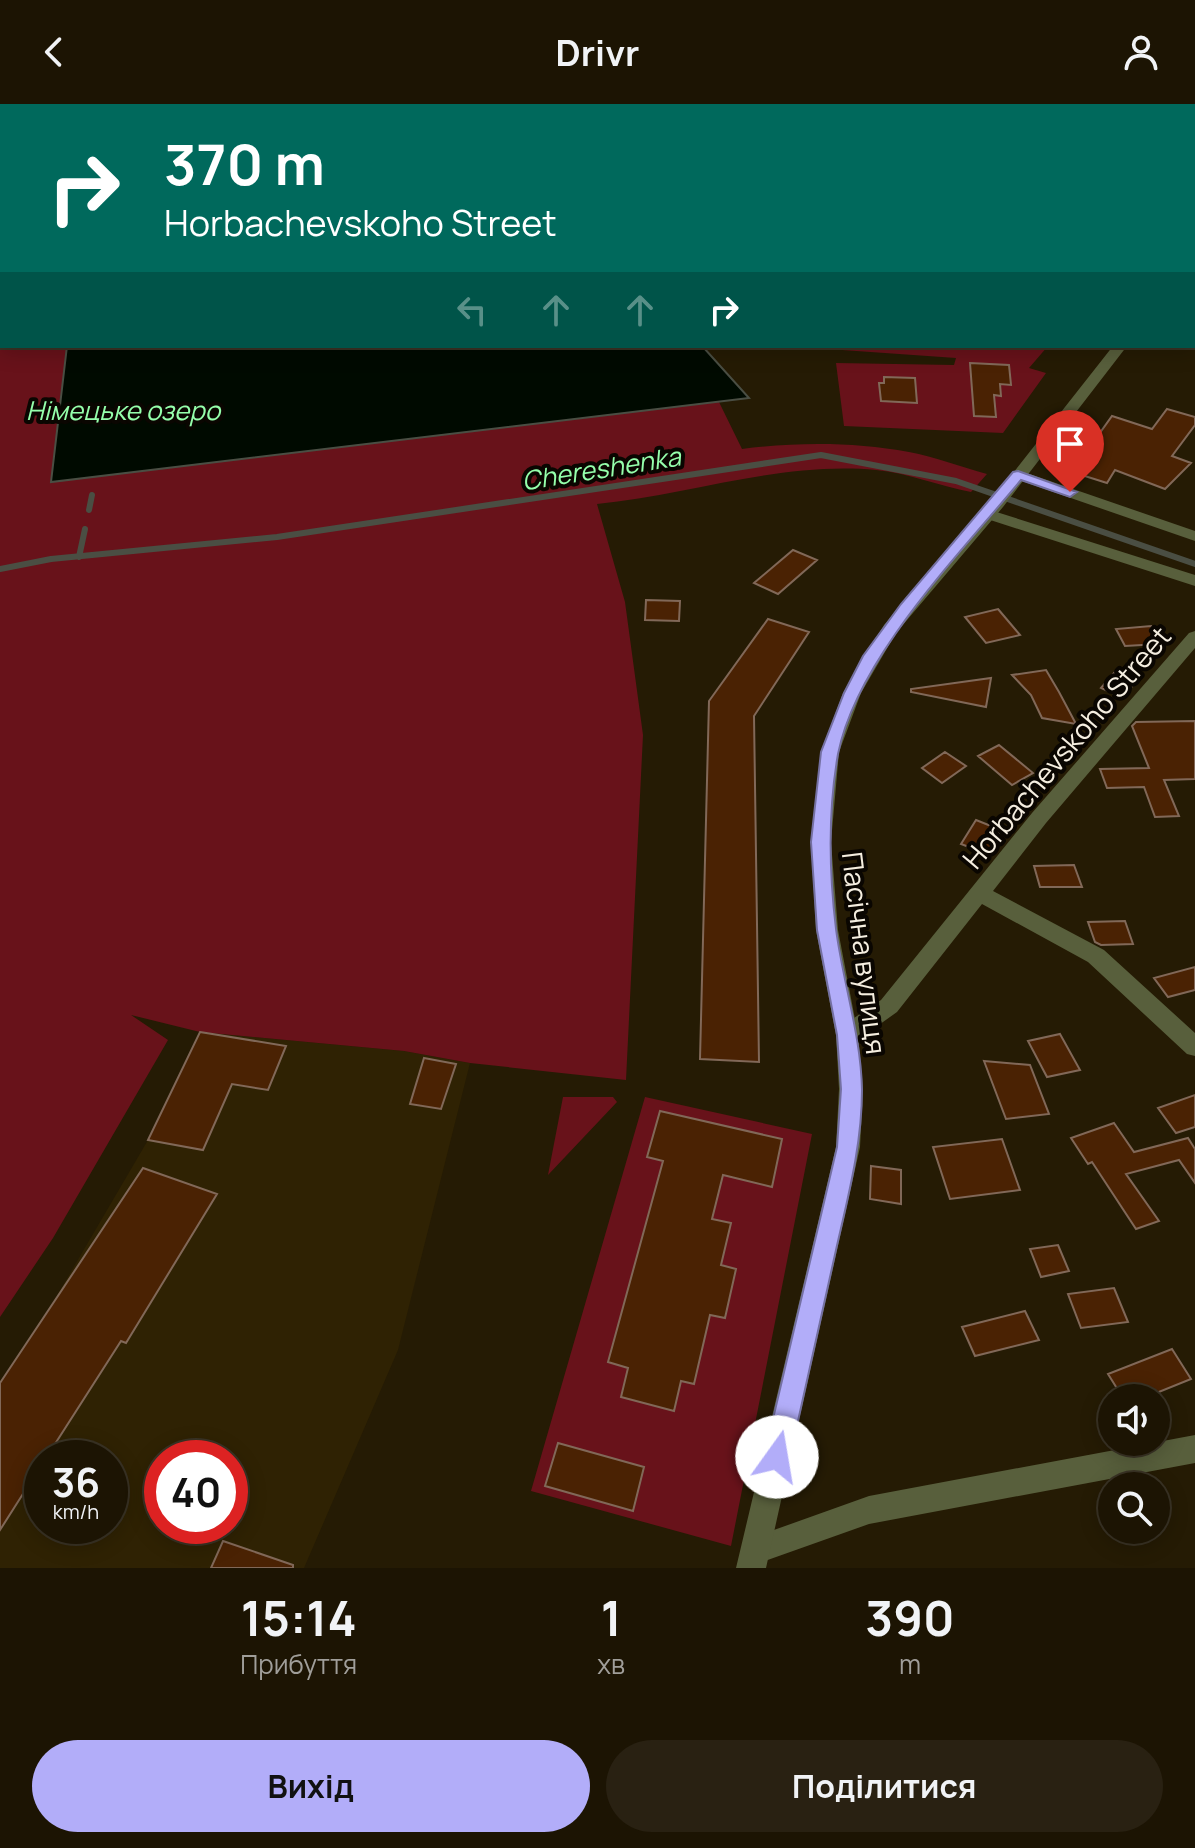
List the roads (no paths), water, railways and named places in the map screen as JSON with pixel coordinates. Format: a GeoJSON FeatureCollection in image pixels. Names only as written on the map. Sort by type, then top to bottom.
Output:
{"type":"FeatureCollection","features":[{"type":"Feature","properties":{"kind":"street","name":"Пасічна вулиця"},"geometry":{"type":"LineString","coordinates":[[753,1559],[848,1147],[851,1089],[847,1035],[827,930],[821,842],[830,752],[852,693],[869,660],[907,608],[1069,415],[1119,348]]}},
{"type":"Feature","properties":{"kind":"street"},"geometry":{"type":"LineString","coordinates":[[1003,495],[1195,536]]}},
{"type":"Feature","properties":{"kind":"street"},"geometry":{"type":"LineString","coordinates":[[1003,495],[1195,581]]}},
{"type":"Feature","properties":{"kind":"street","name":"Horbachevskoho Street"},"geometry":{"type":"LineString","coordinates":[[847,1035],[889,1006],[979,893],[1195,637]]}},
{"type":"Feature","properties":{"kind":"street","name":"Horbachevskoho Street"},"geometry":{"type":"LineString","coordinates":[[979,893],[1096,956],[1195,1047]]}},
{"type":"Feature","properties":{"kind":"street"},"geometry":{"type":"LineString","coordinates":[[753,1559],[869,1510],[1195,1449]]}},
{"type":"Feature","properties":{"kind":"water","name":"Німецьке озеро"},"geometry":{"type":"Polygon","coordinates":[[[67,348],[704,348],[749,398],[51,482],[67,348]]]}},
{"type":"Feature","properties":{"kind":"waterway","name":"Chereshenka"},"geometry":{"type":"LineString","coordinates":[[79,556],[277,537],[821,455],[956,481],[1195,564]]}},
{"type":"Feature","properties":{"kind":"waterway"},"geometry":{"type":"LineString","coordinates":[[89,510],[92,495]]}},
{"type":"Feature","properties":{"kind":"waterway"},"geometry":{"type":"LineString","coordinates":[[79,556],[85,529]]}},
{"type":"Feature","properties":{"kind":"waterway","name":"Chereshenka"},"geometry":{"type":"LineString","coordinates":[[0,569],[79,556]]}}]}
